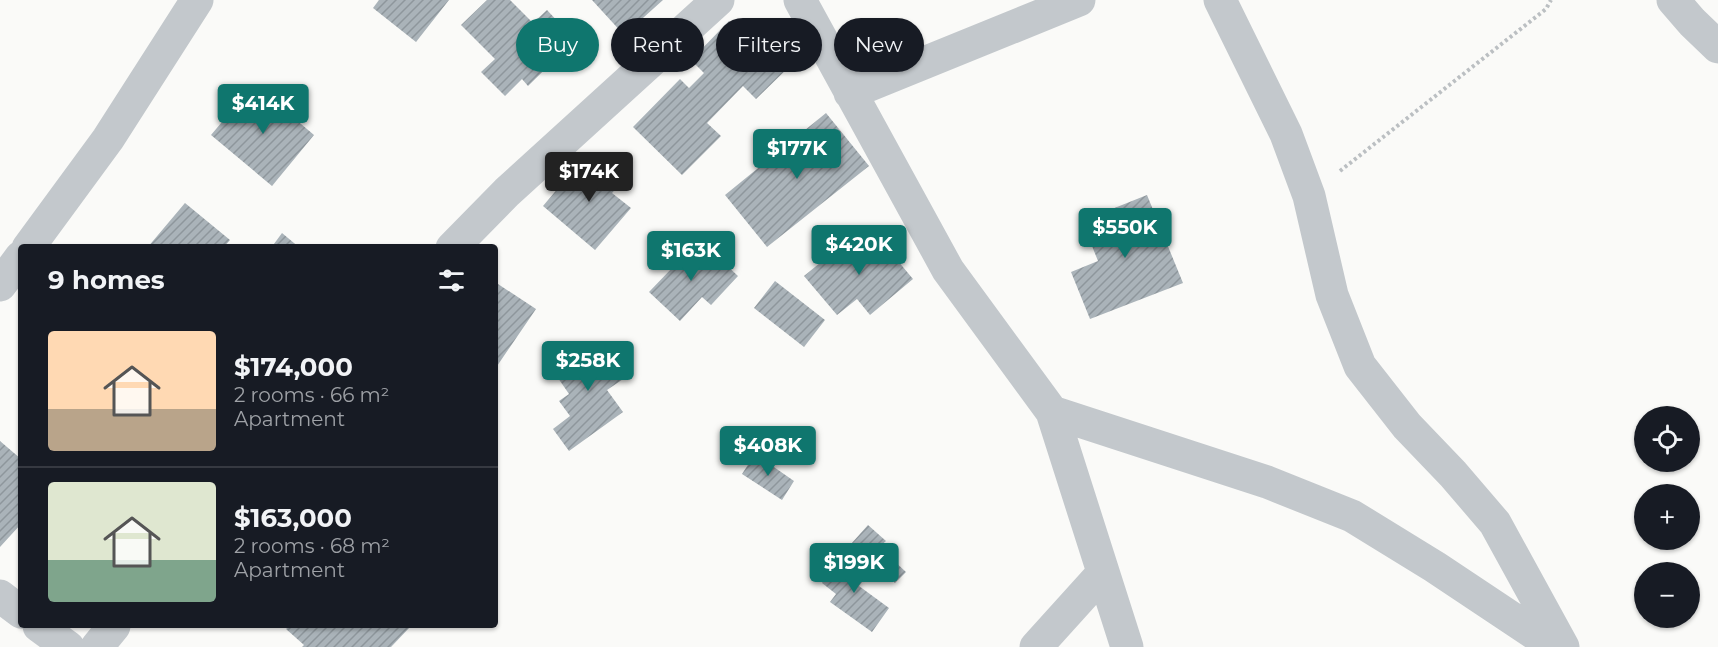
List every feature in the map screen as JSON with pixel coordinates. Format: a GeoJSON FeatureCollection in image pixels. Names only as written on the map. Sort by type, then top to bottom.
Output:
{"type":"FeatureCollection","features":[{"type":"Feature","properties":{"kind":"street"},"geometry":{"type":"LineString","coordinates":[[31,244],[108,139],[197,0]]}},
{"type":"Feature","properties":{"kind":"street"},"geometry":{"type":"LineString","coordinates":[[457,244],[507,192],[717,0]]}},
{"type":"Feature","properties":{"kind":"street"},"geometry":{"type":"LineString","coordinates":[[800,0],[948,270],[1052,412],[1127,647]]}},
{"type":"Feature","properties":{"kind":"street"},"geometry":{"type":"LineString","coordinates":[[850,93],[1079,0]]}},
{"type":"Feature","properties":{"kind":"street"},"geometry":{"type":"LineString","coordinates":[[1220,0],[1286,134],[1309,196],[1332,295],[1360,366],[1407,426],[1453,474],[1495,523],[1563,647]]}},
{"type":"Feature","properties":{"kind":"street"},"geometry":{"type":"LineString","coordinates":[[1673,0],[1718,47]]}},
{"type":"Feature","properties":{"kind":"street"},"geometry":{"type":"LineString","coordinates":[[0,285],[18,261]]}},
{"type":"Feature","properties":{"kind":"street"},"geometry":{"type":"LineString","coordinates":[[1052,412],[1267,482],[1352,516],[1435,567],[1555,647]]}},
{"type":"Feature","properties":{"kind":"street"},"geometry":{"type":"LineString","coordinates":[[1036,647],[1102,574]]}},
{"type":"Feature","properties":{"kind":"street"},"geometry":{"type":"LineString","coordinates":[[0,596],[18,610]]}},
{"type":"Feature","properties":{"kind":"street"},"geometry":{"type":"LineString","coordinates":[[42,628],[68,647]]}},
{"type":"Feature","properties":{"kind":"street"},"geometry":{"type":"LineString","coordinates":[[97,647],[112,628]]}},
{"type":"Feature","properties":{"kind":"path"},"geometry":{"type":"LineString","coordinates":[[1309,196],[1546,9],[1551,0]]}},
{"type":"Feature","properties":{"kind":"building"},"geometry":{"type":"Polygon","coordinates":[[[379,0],[449,0],[416,42],[373,8],[379,0]]]}},
{"type":"Feature","properties":{"kind":"building"},"geometry":{"type":"Polygon","coordinates":[[[487,0],[510,0],[528,18],[516,18],[516,72],[542,72],[528,86],[522,79],[505,96],[481,72],[495,59],[461,25],[487,0]]]}},
{"type":"Feature","properties":{"kind":"building"},"geometry":{"type":"Polygon","coordinates":[[[592,0],[663,0],[643,18],[611,18],[611,21],[592,0]]]}},
{"type":"Feature","properties":{"kind":"building"},"geometry":{"type":"Polygon","coordinates":[[[547,10],[554,18],[538,18],[547,10]]]}},
{"type":"Feature","properties":{"kind":"building"},"geometry":{"type":"Polygon","coordinates":[[[716,34],[716,72],[784,72],[756,99],[743,86],[707,123],[721,136],[682,175],[633,127],[680,79],[689,88],[704,73],[704,47],[716,34]]]}},
{"type":"Feature","properties":{"kind":"building"},"geometry":{"type":"Polygon","coordinates":[[[254,84],[314,135],[272,186],[211,135],[254,84]]]}},
{"type":"Feature","properties":{"kind":"building"},"geometry":{"type":"Polygon","coordinates":[[[826,113],[869,166],[767,247],[725,195],[826,113]]]}},
{"type":"Feature","properties":{"kind":"building"},"geometry":{"type":"Polygon","coordinates":[[[587,154],[621,183],[612,193],[631,208],[595,250],[543,206],[587,154]]]}},
{"type":"Feature","properties":{"kind":"building"},"geometry":{"type":"Polygon","coordinates":[[[1147,195],[1183,283],[1090,319],[1071,272],[1098,261],[1082,221],[1147,195]]]}},
{"type":"Feature","properties":{"kind":"building"},"geometry":{"type":"Polygon","coordinates":[[[185,203],[230,240],[226,244],[150,244],[185,203]]]}},
{"type":"Feature","properties":{"kind":"building"},"geometry":{"type":"Polygon","coordinates":[[[872,230],[913,279],[870,315],[857,299],[837,315],[804,276],[837,249],[843,256],[872,230]]]}},
{"type":"Feature","properties":{"kind":"building"},"geometry":{"type":"Polygon","coordinates":[[[282,233],[295,244],[274,244],[282,233]]]}},
{"type":"Feature","properties":{"kind":"building"},"geometry":{"type":"Polygon","coordinates":[[[686,241],[717,269],[723,262],[738,276],[711,305],[702,297],[680,321],[649,292],[672,268],[666,262],[686,241]]]}},
{"type":"Feature","properties":{"kind":"building"},"geometry":{"type":"Polygon","coordinates":[[[775,281],[825,320],[804,347],[754,308],[775,281]]]}},
{"type":"Feature","properties":{"kind":"building"},"geometry":{"type":"Polygon","coordinates":[[[498,284],[536,309],[498,365],[498,284]]]}},
{"type":"Feature","properties":{"kind":"building"},"geometry":{"type":"Polygon","coordinates":[[[610,342],[632,373],[607,390],[623,412],[569,451],[553,429],[570,416],[559,401],[569,394],[547,362],[570,346],[582,362],[610,342]]]}},
{"type":"Feature","properties":{"kind":"building"},"geometry":{"type":"Polygon","coordinates":[[[0,441],[18,456],[18,527],[0,547],[0,441]]]}},
{"type":"Feature","properties":{"kind":"building"},"geometry":{"type":"Polygon","coordinates":[[[755,454],[794,481],[782,500],[742,474],[755,454]]]}},
{"type":"Feature","properties":{"kind":"building"},"geometry":{"type":"Polygon","coordinates":[[[868,525],[886,541],[879,547],[906,572],[895,583],[851,544],[868,525]]]}},
{"type":"Feature","properties":{"kind":"building"},"geometry":{"type":"Polygon","coordinates":[[[844,555],[868,574],[859,586],[889,608],[872,632],[830,602],[836,594],[822,583],[844,555]]]}},
{"type":"Feature","properties":{"kind":"building"},"geometry":{"type":"Polygon","coordinates":[[[409,628],[391,647],[302,647],[304,645],[286,629],[409,628]]]}}]}
